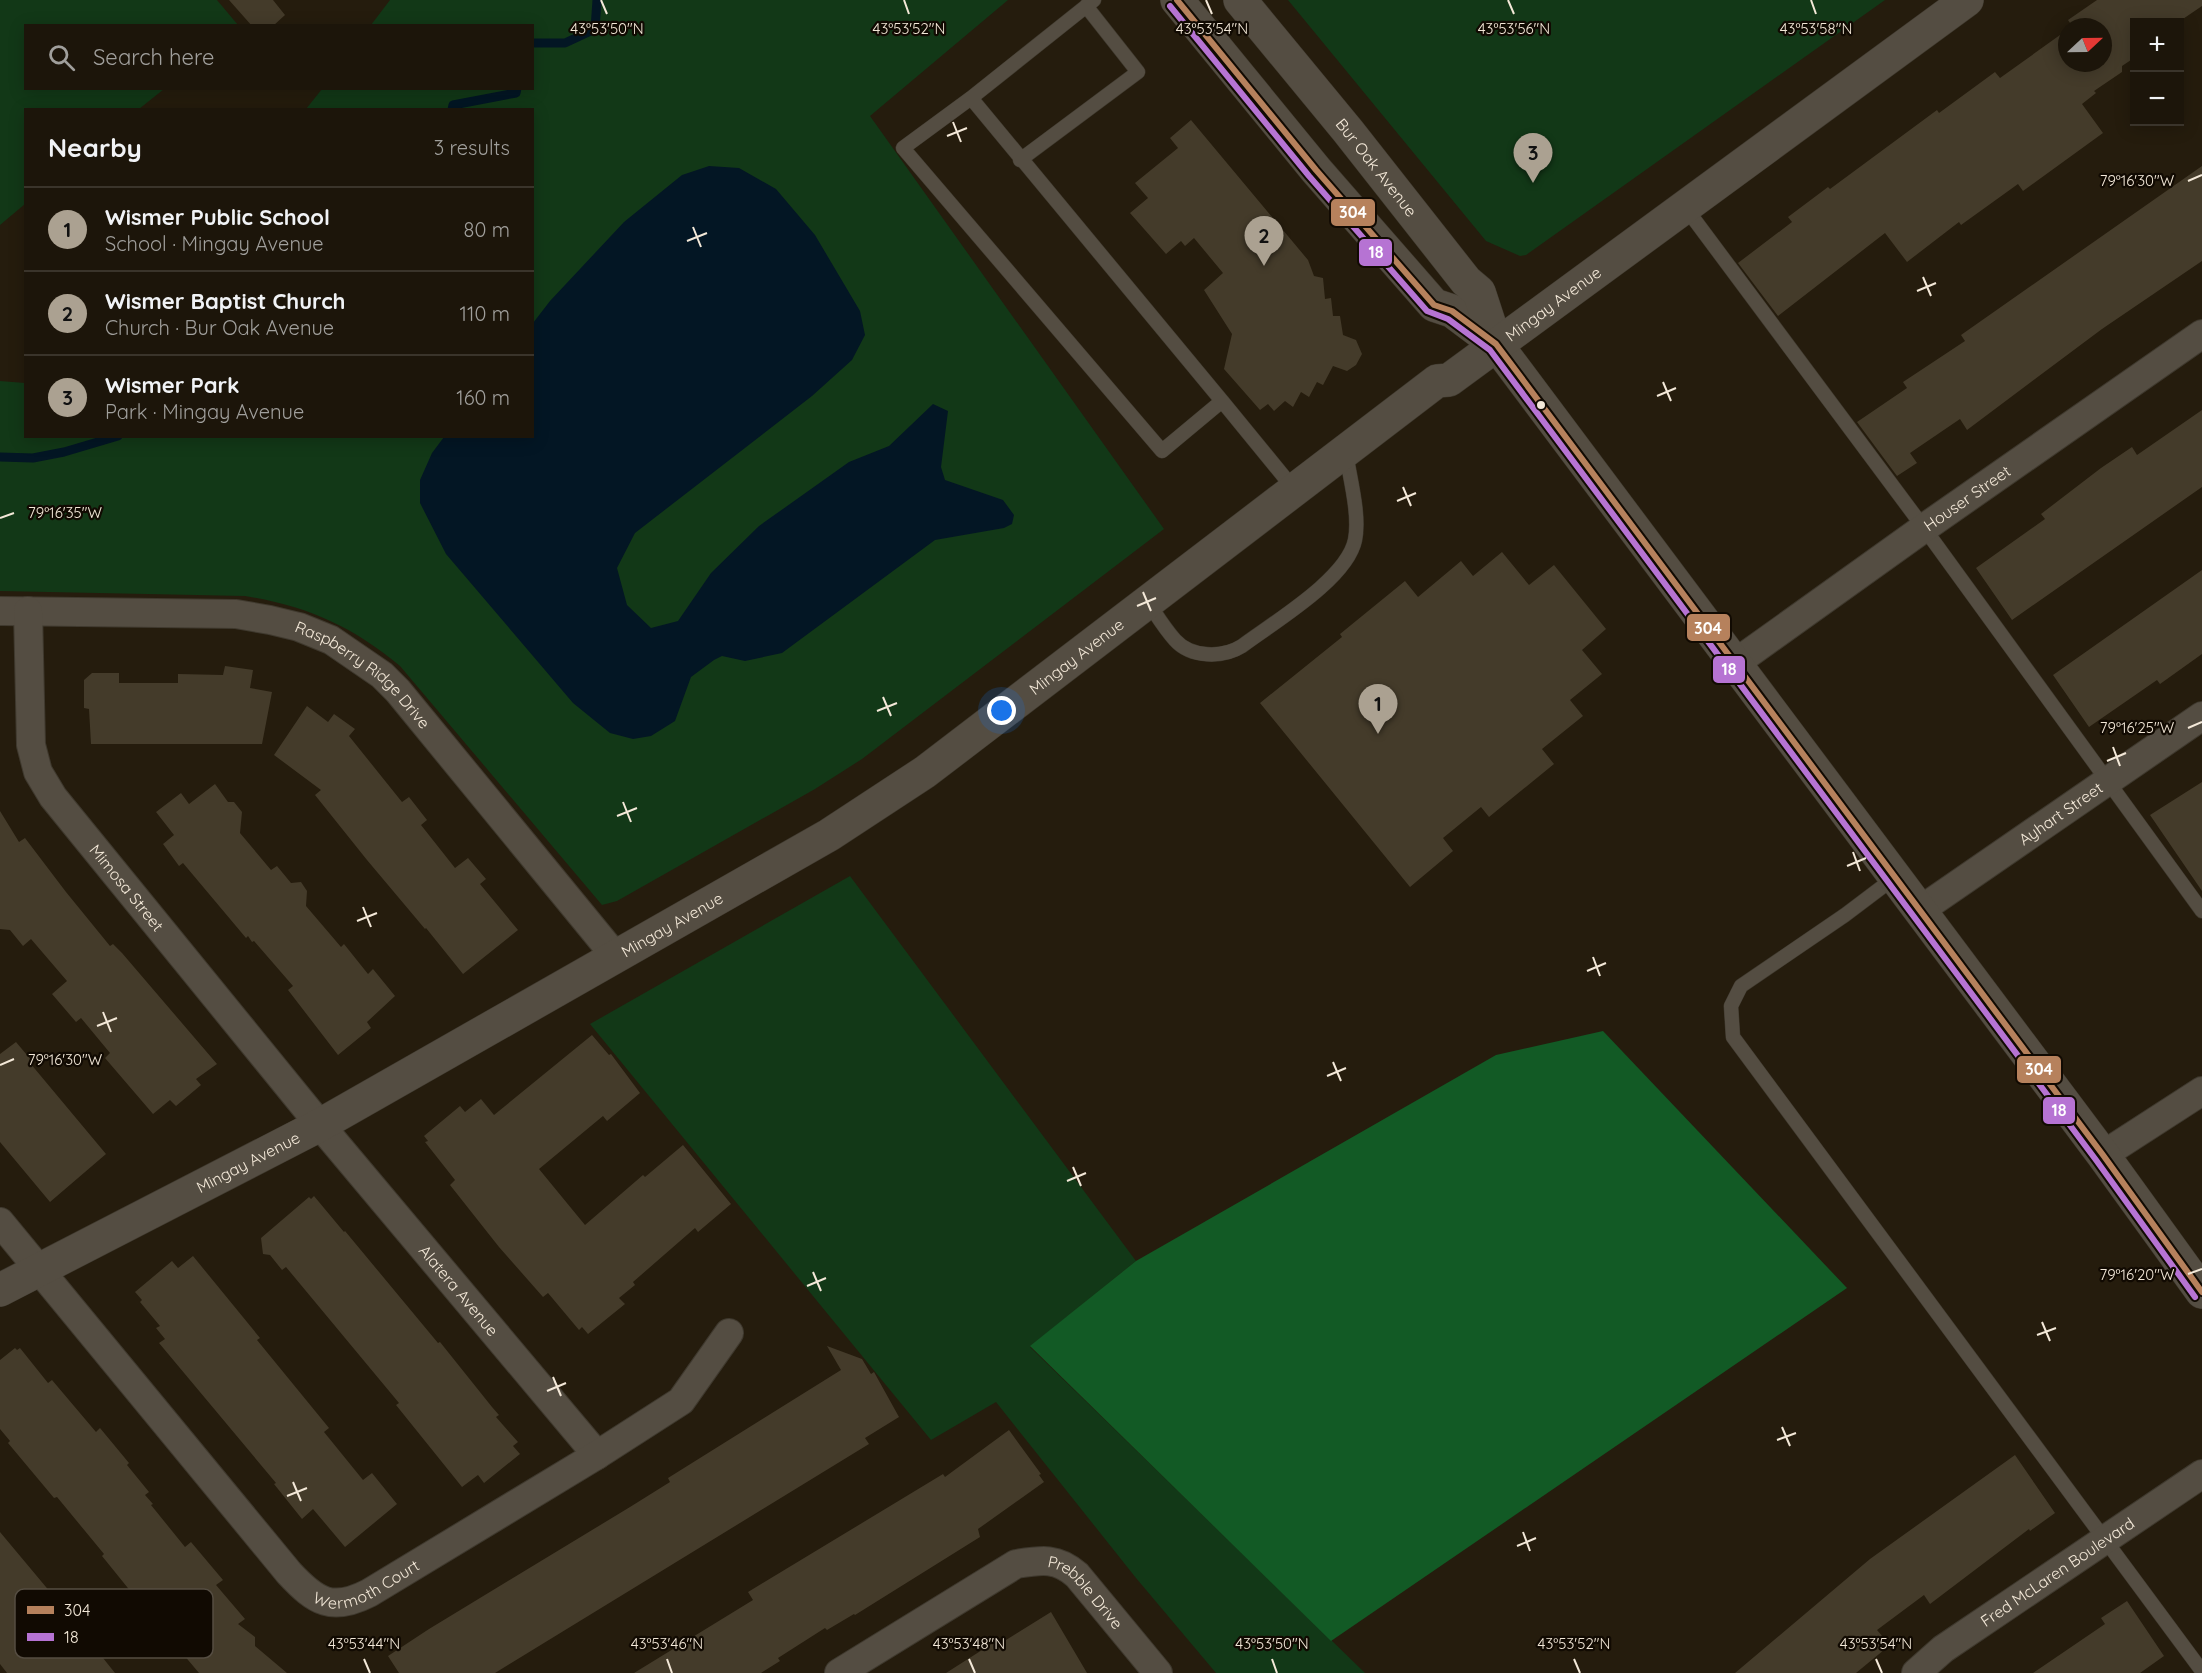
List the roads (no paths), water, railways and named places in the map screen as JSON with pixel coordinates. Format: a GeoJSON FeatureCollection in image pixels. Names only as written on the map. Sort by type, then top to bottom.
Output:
{"type":"FeatureCollection","features":[{"type":"Feature","properties":{"kind":"street","name":"Bur Oak Avenue"},"geometry":{"type":"LineString","coordinates":[[1178,0],[1316,170],[1434,305],[1452,311],[1496,344],[2103,1155],[2202,1292]]}},
{"type":"Feature","properties":{"kind":"street","name":"Bur Oak Avenue"},"geometry":{"type":"LineString","coordinates":[[1240,0],[1348,131],[1466,281],[1479,292],[1496,344]]}},
{"type":"Feature","properties":{"kind":"street","name":"Mingay Avenue"},"geometry":{"type":"LineString","coordinates":[[0,1290],[320,1125],[789,860],[868,811],[972,737],[1437,381],[1449,380],[1967,0]]}},
{"type":"Feature","properties":{"kind":"street","name":"Houser Street"},"geometry":{"type":"LineString","coordinates":[[1734,664],[2202,333]]}},
{"type":"Feature","properties":{"kind":"street","name":"Raspberry Ridge Drive"},"geometry":{"type":"LineString","coordinates":[[0,611],[236,614],[299,627],[331,640],[382,675],[399,691],[616,957]]}},
{"type":"Feature","properties":{"kind":"street","name":"Mimosa Street"},"geometry":{"type":"LineString","coordinates":[[28,611],[31,745],[38,772],[53,797],[320,1125]]}},
{"type":"Feature","properties":{"kind":"street","name":"Ayhart Street"},"geometry":{"type":"LineString","coordinates":[[1919,912],[2202,716]]}},
{"type":"Feature","properties":{"kind":"street"},"geometry":{"type":"LineString","coordinates":[[2103,1155],[2202,1091]]}},
{"type":"Feature","properties":{"kind":"street","name":"Alatera Avenue"},"geometry":{"type":"LineString","coordinates":[[320,1125],[597,1455]]}},
{"type":"Feature","properties":{"kind":"street","name":"Wermoth Court"},"geometry":{"type":"LineString","coordinates":[[0,1222],[289,1573],[305,1590],[322,1601],[336,1604],[353,1601],[369,1593],[597,1455],[681,1401],[729,1333]]}},
{"type":"Feature","properties":{"kind":"street","name":"Fred McLaren Boulevard"},"geometry":{"type":"LineString","coordinates":[[1916,1673],[1943,1649],[2202,1474]]}},
{"type":"Feature","properties":{"kind":"street","name":"Prebble Drive"},"geometry":{"type":"LineString","coordinates":[[839,1673],[1016,1564],[1035,1561],[1066,1565],[1077,1575],[1158,1673]]}},
{"type":"Feature","properties":{"kind":"lane"},"geometry":{"type":"LineString","coordinates":[[1020,160],[1138,72],[1090,3],[971,98],[903,148],[1162,451],[1222,401]]}},
{"type":"Feature","properties":{"kind":"lane"},"geometry":{"type":"LineString","coordinates":[[971,98],[1294,489]]}},
{"type":"Feature","properties":{"kind":"lane"},"geometry":{"type":"LineString","coordinates":[[1685,207],[1924,528],[2202,910]]}},
{"type":"Feature","properties":{"kind":"lane"},"geometry":{"type":"LineString","coordinates":[[1147,601],[1176,641],[1196,651],[1218,655],[1235,651],[1324,585],[1343,566],[1355,541],[1356,522],[1346,450]]}},
{"type":"Feature","properties":{"kind":"lane"},"geometry":{"type":"LineString","coordinates":[[1894,878],[1845,915],[1741,986],[1731,1006],[1733,1037],[2202,1671]]}},
{"type":"Feature","properties":{"kind":"water"},"geometry":{"type":"Polygon","coordinates":[[[709,166],[739,168],[776,189],[815,235],[860,311],[865,335],[852,360],[812,396],[635,533],[617,568],[627,605],[651,628],[678,621],[711,573],[759,526],[849,462],[889,446],[933,404],[948,411],[941,467],[945,480],[1003,500],[1014,515],[1012,524],[1004,528],[935,540],[782,653],[745,661],[722,656],[714,660],[691,677],[675,721],[651,736],[633,739],[610,733],[573,703],[446,554],[420,503],[420,480],[432,453],[443,438],[534,438],[534,322],[550,301],[624,222],[682,175],[709,166]]]}},
{"type":"Feature","properties":{"kind":"waterway"},"geometry":{"type":"LineString","coordinates":[[534,43],[565,43],[595,29],[597,0]]}},
{"type":"Feature","properties":{"kind":"waterway"},"geometry":{"type":"LineString","coordinates":[[452,108],[453,105],[516,93],[517,90]]}},
{"type":"Feature","properties":{"kind":"waterway"},"geometry":{"type":"LineString","coordinates":[[0,457],[33,458],[64,452],[111,438]]}},
{"type":"Feature","properties":{"kind":"place","name":"Wismer Park"},"geometry":{"type":"Point","coordinates":[1533,183]}},
{"type":"Feature","properties":{"kind":"place","name":"Wismer Baptist Church"},"geometry":{"type":"Point","coordinates":[1264,266]}},
{"type":"Feature","properties":{"kind":"place","name":"Wismer Public School"},"geometry":{"type":"Point","coordinates":[1378,734]}}]}
